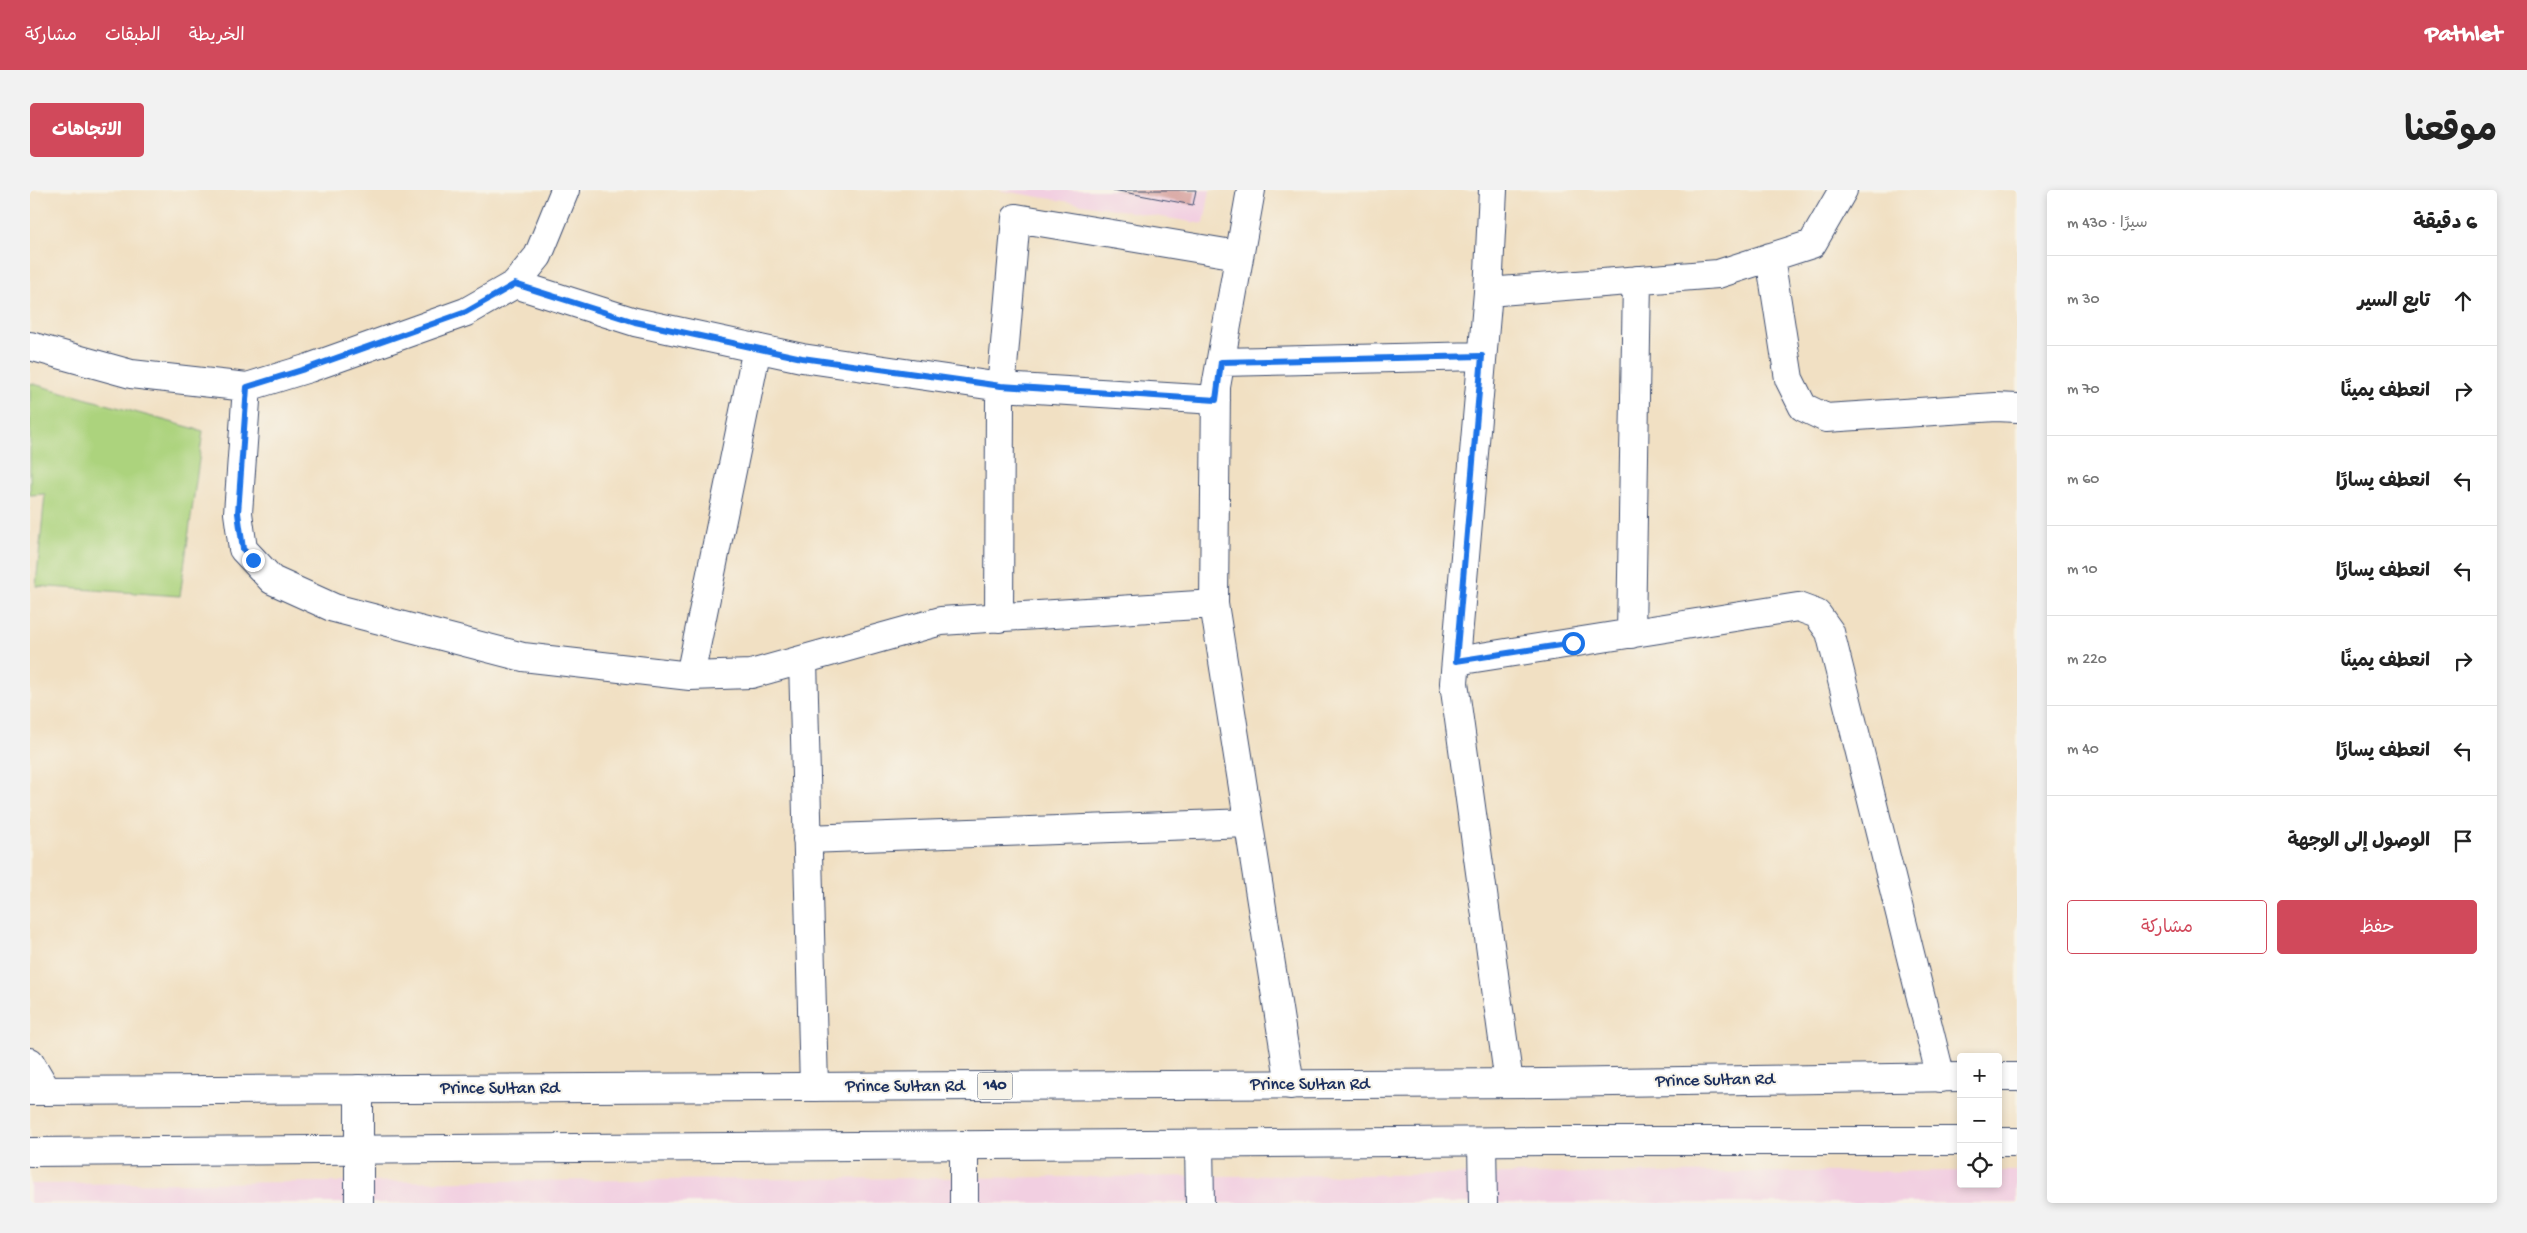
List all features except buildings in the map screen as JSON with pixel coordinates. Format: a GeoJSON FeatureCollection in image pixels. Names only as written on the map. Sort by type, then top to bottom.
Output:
{"type":"FeatureCollection","features":[{"type":"Feature","properties":{"kind":"main road"},"geometry":{"type":"LineString","coordinates":[[30,346],[131,374],[247,387],[308,368],[466,312],[515,284],[538,256],[565,190]]}},
{"type":"Feature","properties":{"kind":"main road"},"geometry":{"type":"LineString","coordinates":[[1251,190],[1238,254],[1216,400],[1214,604],[1290,1085]]}},
{"type":"Feature","properties":{"kind":"main road"},"geometry":{"type":"LineString","coordinates":[[1493,190],[1488,292],[1454,683],[1509,1083]]}},
{"type":"Feature","properties":{"kind":"main road"},"geometry":{"type":"LineString","coordinates":[[1488,292],[1718,274],[1812,244],[1843,190]]}},
{"type":"Feature","properties":{"kind":"main road"},"geometry":{"type":"LineString","coordinates":[[999,618],[1001,386],[1016,218],[1238,254]]}},
{"type":"Feature","properties":{"kind":"main road"},"geometry":{"type":"LineString","coordinates":[[1770,257],[1790,379],[1803,407],[1826,418],[1996,407],[2017,408]]}},
{"type":"Feature","properties":{"kind":"main road"},"geometry":{"type":"LineString","coordinates":[[1631,634],[1637,280]]}},
{"type":"Feature","properties":{"kind":"main road"},"geometry":{"type":"LineString","coordinates":[[515,284],[635,322],[802,358],[1001,386],[1216,400]]}},
{"type":"Feature","properties":{"kind":"main road"},"geometry":{"type":"LineString","coordinates":[[690,676],[757,348]]}},
{"type":"Feature","properties":{"kind":"main road"},"geometry":{"type":"LineString","coordinates":[[1221,362],[1482,356]]}},
{"type":"Feature","properties":{"kind":"main road"},"geometry":{"type":"LineString","coordinates":[[247,387],[238,513],[243,549],[272,580],[334,608],[523,657],[690,676],[751,674],[941,621],[1214,604]]}},
{"type":"Feature","properties":{"kind":"main road"},"geometry":{"type":"LineString","coordinates":[[1456,661],[1798,607],[1817,614],[1830,632],[1951,1077]]}},
{"type":"Feature","properties":{"kind":"main road"},"geometry":{"type":"LineString","coordinates":[[803,660],[814,1087]]}},
{"type":"Feature","properties":{"kind":"main road"},"geometry":{"type":"LineString","coordinates":[[807,839],[1248,823]]}},
{"type":"Feature","properties":{"kind":"main road"},"geometry":{"type":"LineString","coordinates":[[30,1062],[39,1091]]}},
{"type":"Feature","properties":{"kind":"main road"},"geometry":{"type":"LineString","coordinates":[[2002,1077],[2017,1076]]}},
{"type":"Feature","properties":{"kind":"main road","name":"Prince Sultan Rd"},"geometry":{"type":"LineString","coordinates":[[39,1091],[1290,1085],[1951,1077]]}},
{"type":"Feature","properties":{"kind":"main road"},"geometry":{"type":"LineString","coordinates":[[359,1089],[359,1203]]}},
{"type":"Feature","properties":{"kind":"main road"},"geometry":{"type":"LineString","coordinates":[[30,1152],[1482,1142],[1957,1142]]}},
{"type":"Feature","properties":{"kind":"main road"},"geometry":{"type":"LineString","coordinates":[[1482,1142],[1483,1203]]}},
{"type":"Feature","properties":{"kind":"main road"},"geometry":{"type":"LineString","coordinates":[[2002,1142],[2017,1142]]}},
{"type":"Feature","properties":{"kind":"main road"},"geometry":{"type":"LineString","coordinates":[[1199,1144],[1200,1203]]}},
{"type":"Feature","properties":{"kind":"main road"},"geometry":{"type":"LineString","coordinates":[[964,1145],[964,1203]]}},
{"type":"Feature","properties":{"kind":"shaded area"},"geometry":{"type":"Polygon","coordinates":[[[997,190],[1210,190],[1204,224],[997,190]]]}},
{"type":"Feature","properties":{"kind":"shaded area"},"geometry":{"type":"Polygon","coordinates":[[[1957,1171],[1957,1188],[2002,1188],[2002,1171],[2017,1171],[2017,1203],[30,1203],[30,1184],[1957,1171]]]}},
{"type":"Feature","properties":{"kind":"green space"},"geometry":{"type":"Polygon","coordinates":[[[30,383],[203,431],[180,596],[36,586],[45,494],[30,495],[30,383]]]}},
{"type":"Feature","properties":{"kind":"route"},"geometry":{"type":"LineString","coordinates":[[253,560],[243,549],[238,513],[247,387],[308,368],[466,312],[515,284],[635,322],[802,358],[1001,386],[1216,400],[1216,387],[1221,362],[1482,356],[1456,661],[1573,643]]}}]}
